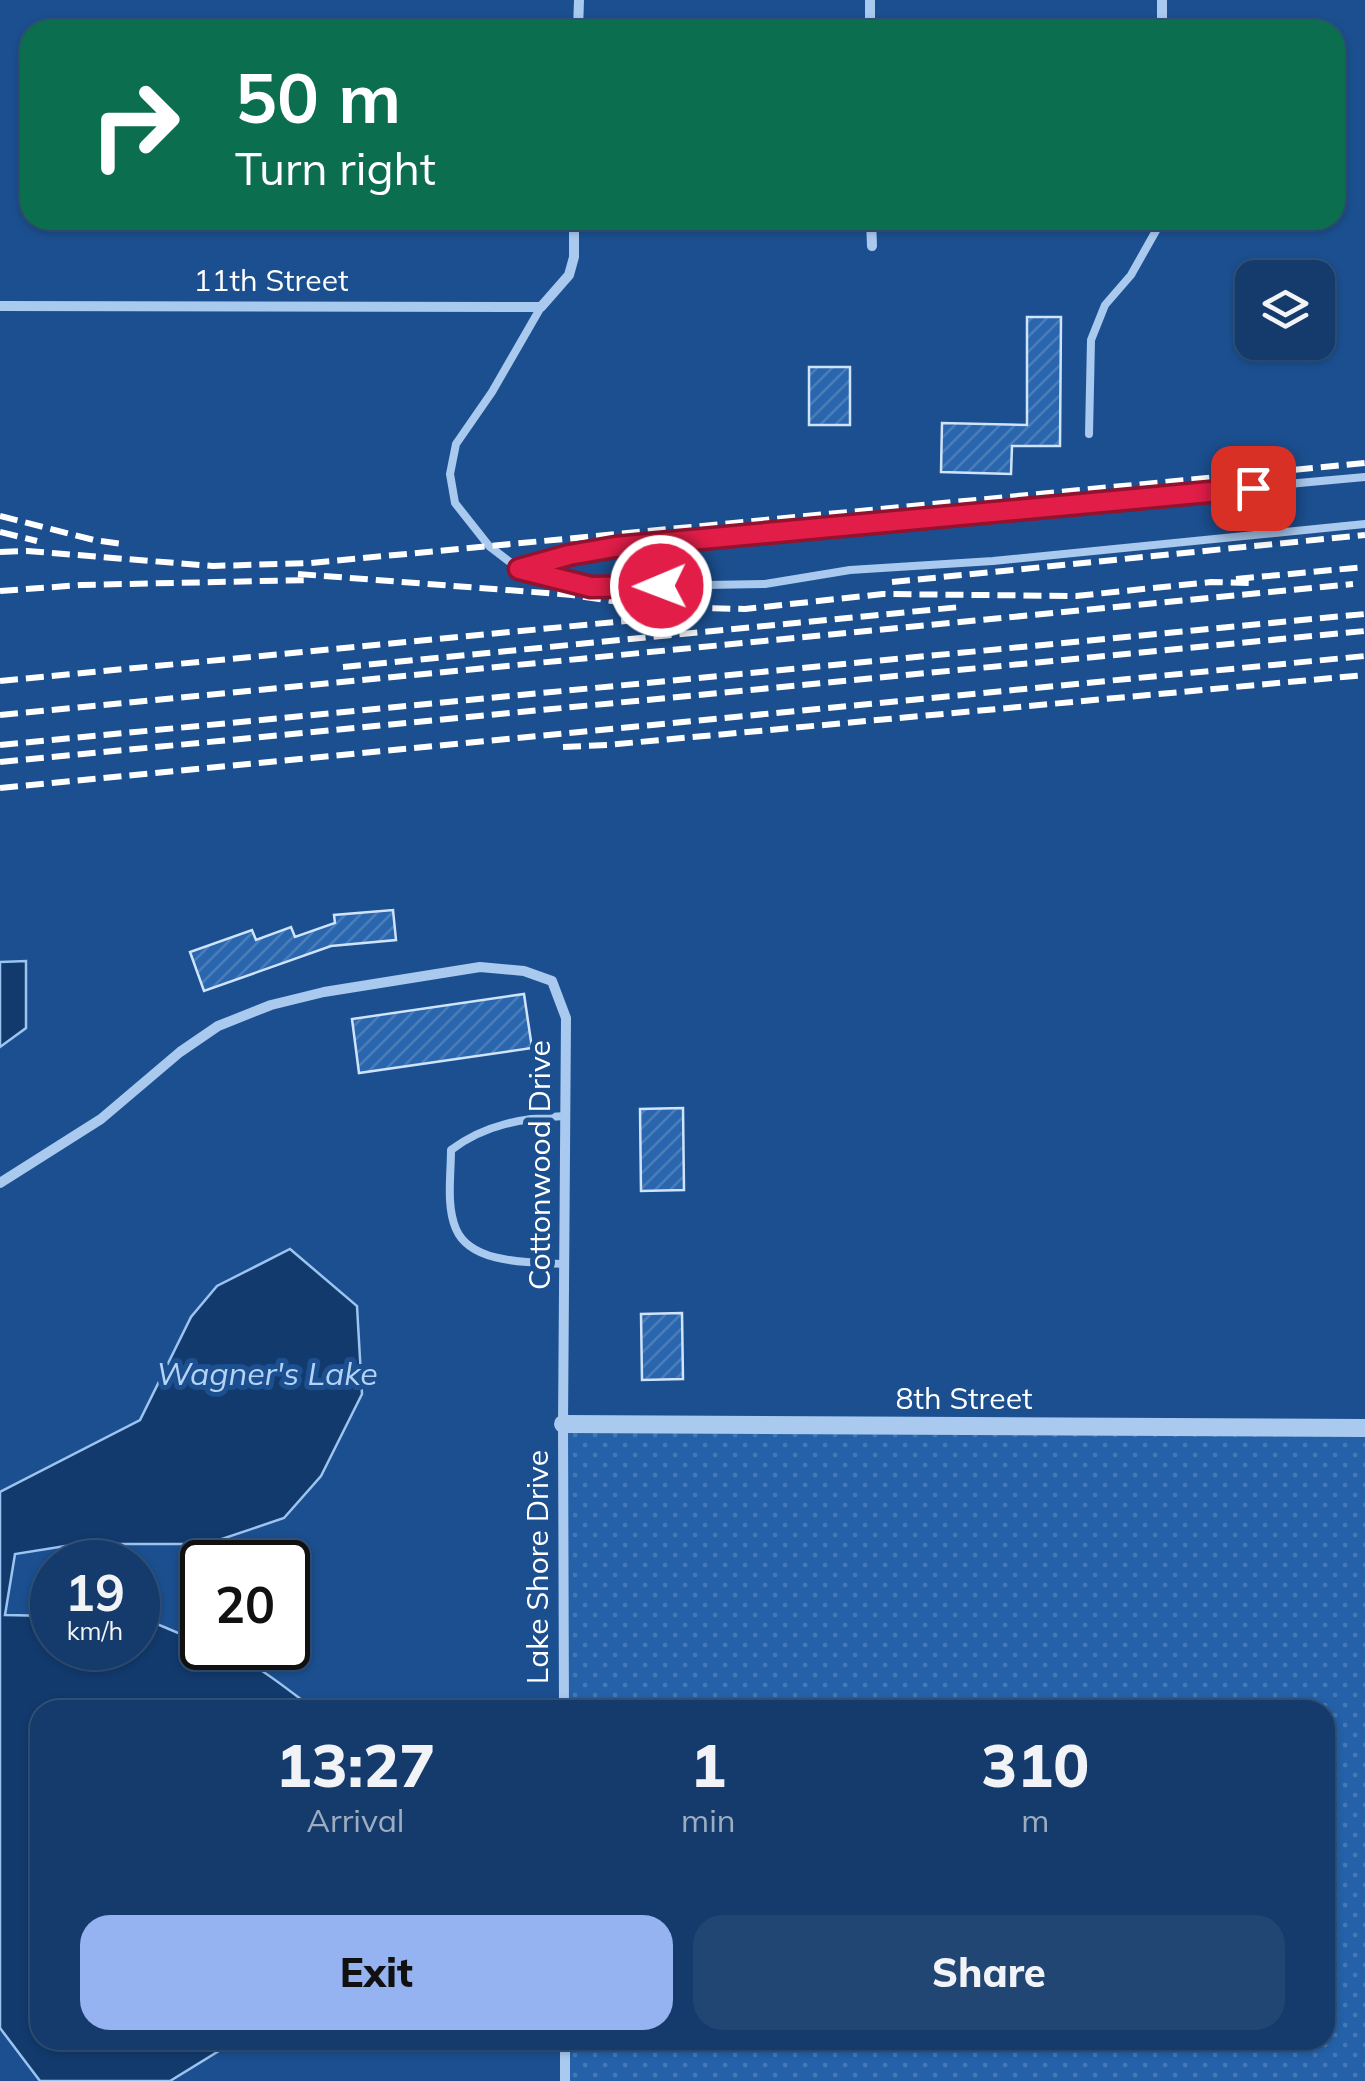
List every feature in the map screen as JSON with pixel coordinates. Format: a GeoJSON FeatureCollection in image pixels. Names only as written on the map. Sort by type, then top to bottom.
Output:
{"type":"FeatureCollection","features":[{"type":"Feature","properties":{"kind":"street"},"geometry":{"type":"LineString","coordinates":[[541,307],[569,275],[574,230]]}},
{"type":"Feature","properties":{"kind":"street"},"geometry":{"type":"LineString","coordinates":[[872,230],[872,246]]}},
{"type":"Feature","properties":{"kind":"street","name":"11th Street"},"geometry":{"type":"LineString","coordinates":[[0,306],[541,307]]}},
{"type":"Feature","properties":{"kind":"street","name":"Cottonwood Drive"},"geometry":{"type":"LineString","coordinates":[[0,1182],[102,1119],[180,1052],[218,1026],[272,1004],[480,968],[524,971],[552,980],[566,1018],[563,1424]]}},
{"type":"Feature","properties":{"kind":"street","name":"8th Street"},"geometry":{"type":"LineString","coordinates":[[563,1424],[1365,1428]]}},
{"type":"Feature","properties":{"kind":"street","name":"Lake Shore Drive"},"geometry":{"type":"LineString","coordinates":[[563,1424],[564,1700]]}},
{"type":"Feature","properties":{"kind":"street"},"geometry":{"type":"LineString","coordinates":[[564,2050],[565,2081]]}},
{"type":"Feature","properties":{"kind":"lane"},"geometry":{"type":"LineString","coordinates":[[1089,434],[1091,340],[1105,305],[1130,275],[1156,230]]}},
{"type":"Feature","properties":{"kind":"lane"},"geometry":{"type":"LineString","coordinates":[[541,307],[492,392],[456,444],[450,474],[455,503],[490,546],[519,569],[591,587],[765,584],[850,570],[993,561],[1365,524]]}},
{"type":"Feature","properties":{"kind":"lane"},"geometry":{"type":"LineString","coordinates":[[519,569],[615,547],[1365,477]]}},
{"type":"Feature","properties":{"kind":"lane"},"geometry":{"type":"LineString","coordinates":[[564,1264],[506,1261],[468,1245],[456,1230],[451,1206],[451,1169],[452,1150],[465,1140],[526,1118],[565,1116]]}},
{"type":"Feature","properties":{"kind":"shaded area"},"geometry":{"type":"Polygon","coordinates":[[[563,1424],[1365,1428],[1365,2081],[565,2081],[565,2050],[1335,2050],[1335,1700],[564,1700],[563,1424]]]}},
{"type":"Feature","properties":{"kind":"water"},"geometry":{"type":"Polygon","coordinates":[[[26,961],[26,1028],[0,1047],[0,962],[26,961]]]}},
{"type":"Feature","properties":{"kind":"water","name":"Wagner's Lake"},"geometry":{"type":"Polygon","coordinates":[[[290,1249],[357,1306],[362,1394],[321,1476],[284,1518],[219,1540],[160,1544],[160,1540],[30,1540],[30,1552],[15,1554],[5,1615],[30,1616],[30,1670],[160,1670],[160,1625],[180,1634],[180,1670],[259,1670],[302,1700],[30,1700],[30,2050],[220,2050],[170,2081],[40,2081],[0,2028],[0,1492],[140,1420],[191,1317],[217,1286],[290,1249]]]}},
{"type":"Feature","properties":{"kind":"building"},"geometry":{"type":"Polygon","coordinates":[[[1027,317],[1061,317],[1060,446],[1012,446],[1011,474],[941,472],[942,423],[1027,425],[1027,317]]]}},
{"type":"Feature","properties":{"kind":"building"},"geometry":{"type":"Polygon","coordinates":[[[809,367],[850,367],[850,425],[809,425],[809,367]]]}},
{"type":"Feature","properties":{"kind":"building"},"geometry":{"type":"Polygon","coordinates":[[[393,910],[396,940],[331,946],[204,991],[190,952],[252,930],[256,940],[291,927],[295,937],[335,923],[334,915],[393,910]]]}},
{"type":"Feature","properties":{"kind":"building"},"geometry":{"type":"Polygon","coordinates":[[[524,994],[532,1048],[359,1073],[352,1019],[524,994]]]}},
{"type":"Feature","properties":{"kind":"building"},"geometry":{"type":"Polygon","coordinates":[[[683,1108],[684,1190],[641,1191],[640,1109],[683,1108]]]}},
{"type":"Feature","properties":{"kind":"building"},"geometry":{"type":"Polygon","coordinates":[[[682,1313],[683,1379],[642,1380],[641,1314],[682,1313]]]}},
{"type":"Feature","properties":{"kind":"railway"},"geometry":{"type":"LineString","coordinates":[[0,552],[213,566],[311,563],[1365,463]]}},
{"type":"Feature","properties":{"kind":"railway"},"geometry":{"type":"LineString","coordinates":[[0,516],[123,544]]}},
{"type":"Feature","properties":{"kind":"railway"},"geometry":{"type":"LineString","coordinates":[[0,532],[37,541]]}},
{"type":"Feature","properties":{"kind":"railway"},"geometry":{"type":"LineString","coordinates":[[892,582],[1365,535]]}},
{"type":"Feature","properties":{"kind":"railway"},"geometry":{"type":"LineString","coordinates":[[1236,579],[1365,567]]}},
{"type":"Feature","properties":{"kind":"railway"},"geometry":{"type":"LineString","coordinates":[[298,574],[572,595],[652,607],[745,609],[883,594],[1076,596],[1211,582],[1250,583]]}},
{"type":"Feature","properties":{"kind":"railway"},"geometry":{"type":"LineString","coordinates":[[0,591],[81,585],[310,580]]}},
{"type":"Feature","properties":{"kind":"railway"},"geometry":{"type":"LineString","coordinates":[[0,715],[1353,584]]}},
{"type":"Feature","properties":{"kind":"railway"},"geometry":{"type":"LineString","coordinates":[[343,667],[960,607]]}},
{"type":"Feature","properties":{"kind":"railway"},"geometry":{"type":"LineString","coordinates":[[0,745],[1365,614]]}},
{"type":"Feature","properties":{"kind":"railway"},"geometry":{"type":"LineString","coordinates":[[0,681],[667,617]]}},
{"type":"Feature","properties":{"kind":"railway"},"geometry":{"type":"LineString","coordinates":[[0,762],[1365,631]]}},
{"type":"Feature","properties":{"kind":"railway"},"geometry":{"type":"LineString","coordinates":[[0,788],[1365,656]]}},
{"type":"Feature","properties":{"kind":"railway"},"geometry":{"type":"LineString","coordinates":[[563,747],[1365,675]]}},
{"type":"Feature","properties":{"kind":"route"},"geometry":{"type":"LineString","coordinates":[[661,586],[591,587],[519,569],[615,547],[1253,488]]}}]}
